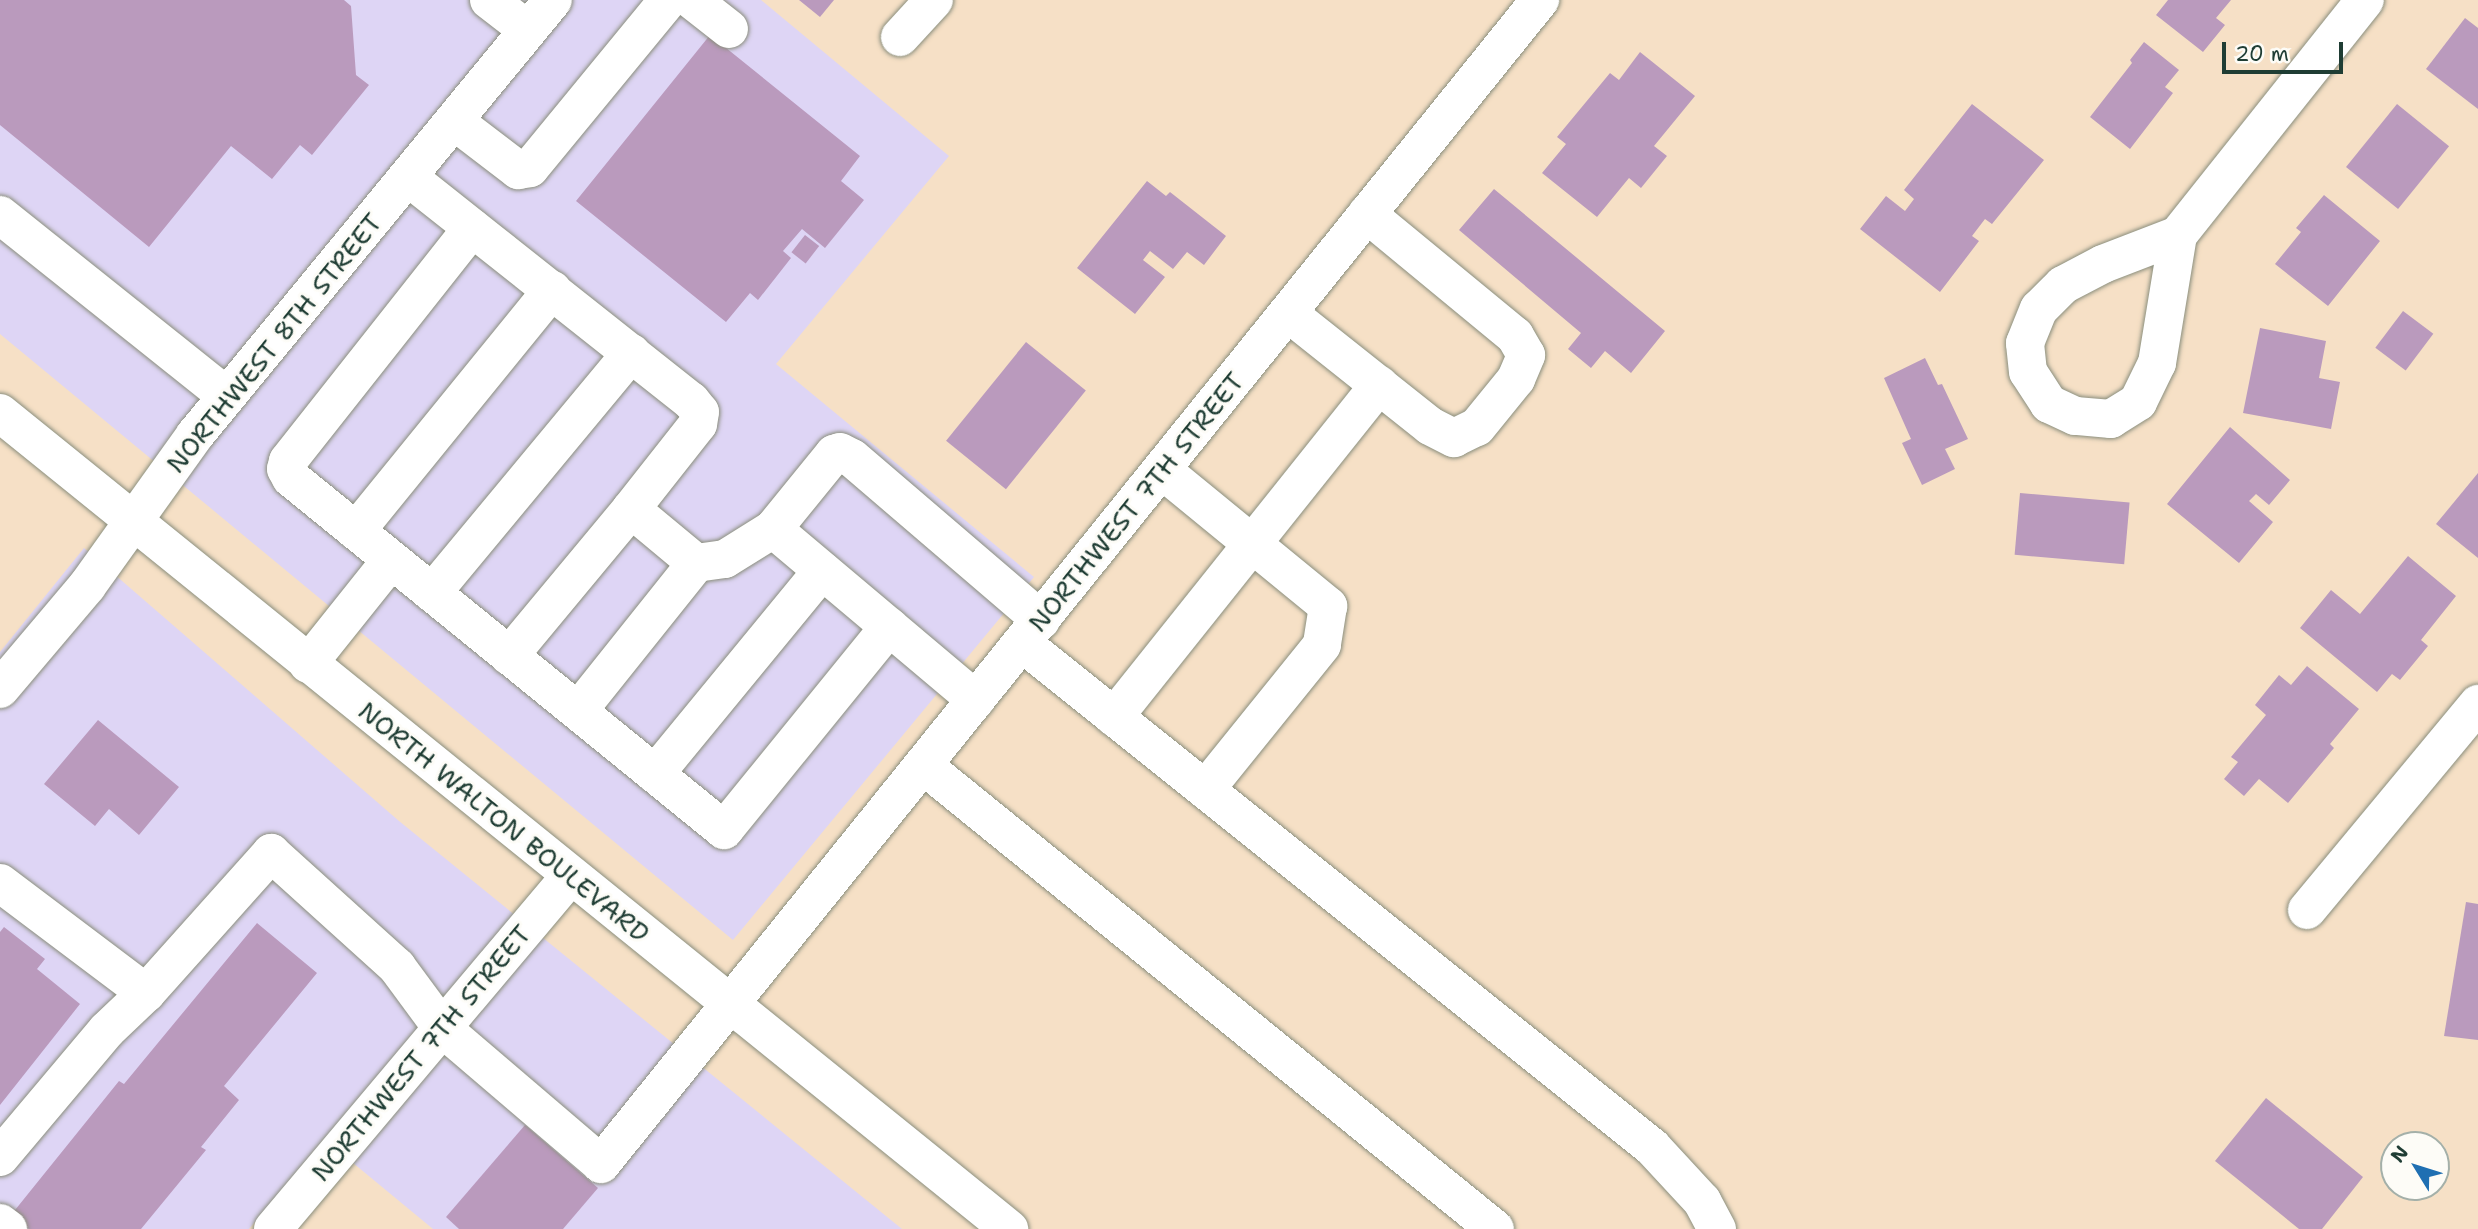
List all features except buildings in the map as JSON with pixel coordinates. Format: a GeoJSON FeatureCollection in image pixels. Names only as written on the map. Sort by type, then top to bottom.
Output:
{"type":"FeatureCollection","features":[{"type":"Feature","properties":{"kind":"street"},"geometry":{"type":"LineString","coordinates":[[489,0],[528,30]]}},
{"type":"Feature","properties":{"kind":"street","name":"NORTHWEST 8TH STREET"},"geometry":{"type":"LineString","coordinates":[[0,689],[87,586],[195,435],[553,0]]}},
{"type":"Feature","properties":{"kind":"street"},"geometry":{"type":"LineString","coordinates":[[454,121],[518,170],[530,168],[668,0]]}},
{"type":"Feature","properties":{"kind":"street"},"geometry":{"type":"LineString","coordinates":[[692,0],[729,29]]}},
{"type":"Feature","properties":{"kind":"street"},"geometry":{"type":"LineString","coordinates":[[900,37],[934,0]]}},
{"type":"Feature","properties":{"kind":"street","name":"NORTHWEST 7TH STREET"},"geometry":{"type":"LineString","coordinates":[[442,1028],[601,1164],[1540,0]]}},
{"type":"Feature","properties":{"kind":"street"},"geometry":{"type":"LineString","coordinates":[[2178,235],[2103,264],[2063,285],[2039,309],[2025,343],[2028,372],[2049,404],[2075,416],[2111,419],[2138,402],[2157,363],[2178,235],[2365,0]]}},
{"type":"Feature","properties":{"kind":"street"},"geometry":{"type":"LineString","coordinates":[[408,177],[691,401],[700,412],[698,424],[509,656]]}},
{"type":"Feature","properties":{"kind":"street"},"geometry":{"type":"LineString","coordinates":[[1288,313],[1430,426],[1454,438],[1476,427],[1516,379],[1526,355],[1515,336],[1367,214]]}},
{"type":"Feature","properties":{"kind":"street"},"geometry":{"type":"LineString","coordinates":[[0,215],[227,396]]}},
{"type":"Feature","properties":{"kind":"street"},"geometry":{"type":"LineString","coordinates":[[472,228],[288,461],[286,469],[291,478],[724,830],[889,627]]}},
{"type":"Feature","properties":{"kind":"street"},"geometry":{"type":"LineString","coordinates":[[356,531],[552,290]]}},
{"type":"Feature","properties":{"kind":"street"},"geometry":{"type":"LineString","coordinates":[[432,593],[631,353]]}},
{"type":"Feature","properties":{"kind":"street"},"geometry":{"type":"LineString","coordinates":[[1114,717],[1379,386]]}},
{"type":"Feature","properties":{"kind":"street","name":"NORTH WALTON BOULEVARD"},"geometry":{"type":"LineString","coordinates":[[0,413],[570,877],[1009,1229]]}},
{"type":"Feature","properties":{"kind":"street"},"geometry":{"type":"LineString","coordinates":[[578,711],[696,563],[724,559],[773,529],[834,454],[840,452],[852,458],[1032,631],[1114,717],[1652,1147],[1702,1202],[1717,1229]]}},
{"type":"Feature","properties":{"kind":"street"},"geometry":{"type":"LineString","coordinates":[[1162,470],[1328,606],[1322,645],[1205,790]]}},
{"type":"Feature","properties":{"kind":"street"},"geometry":{"type":"LineString","coordinates":[[631,509],[696,563]]}},
{"type":"Feature","properties":{"kind":"street"},"geometry":{"type":"LineString","coordinates":[[773,529],[976,700]]}},
{"type":"Feature","properties":{"kind":"street"},"geometry":{"type":"LineString","coordinates":[[308,664],[391,560]]}},
{"type":"Feature","properties":{"kind":"street"},"geometry":{"type":"LineString","coordinates":[[655,774],[822,571]]}},
{"type":"Feature","properties":{"kind":"street"},"geometry":{"type":"LineString","coordinates":[[2307,910],[2478,704]]}},
{"type":"Feature","properties":{"kind":"street"},"geometry":{"type":"LineString","coordinates":[[924,766],[1495,1229]]}},
{"type":"Feature","properties":{"kind":"street"},"geometry":{"type":"LineString","coordinates":[[0,1157],[107,1030],[146,993],[271,853],[397,967],[442,1028]]}},
{"type":"Feature","properties":{"kind":"street","name":"NORTHWEST 7TH STREET"},"geometry":{"type":"LineString","coordinates":[[273,1229],[570,877]]}},
{"type":"Feature","properties":{"kind":"street"},"geometry":{"type":"LineString","coordinates":[[0,883],[146,993]]}},
{"type":"Feature","properties":{"kind":"street"},"geometry":{"type":"LineString","coordinates":[[0,1223],[8,1229]]}},
{"type":"Feature","properties":{"kind":"shaded area"},"geometry":{"type":"Polygon","coordinates":[[[0,0],[761,0],[949,156],[776,364],[1034,577],[733,940],[0,334],[0,0]]]}},
{"type":"Feature","properties":{"kind":"shaded area"},"geometry":{"type":"Polygon","coordinates":[[[84,548],[399,821],[902,1229],[433,1229],[324,1139],[249,1229],[0,1229],[0,652],[84,548]]]}}]}
